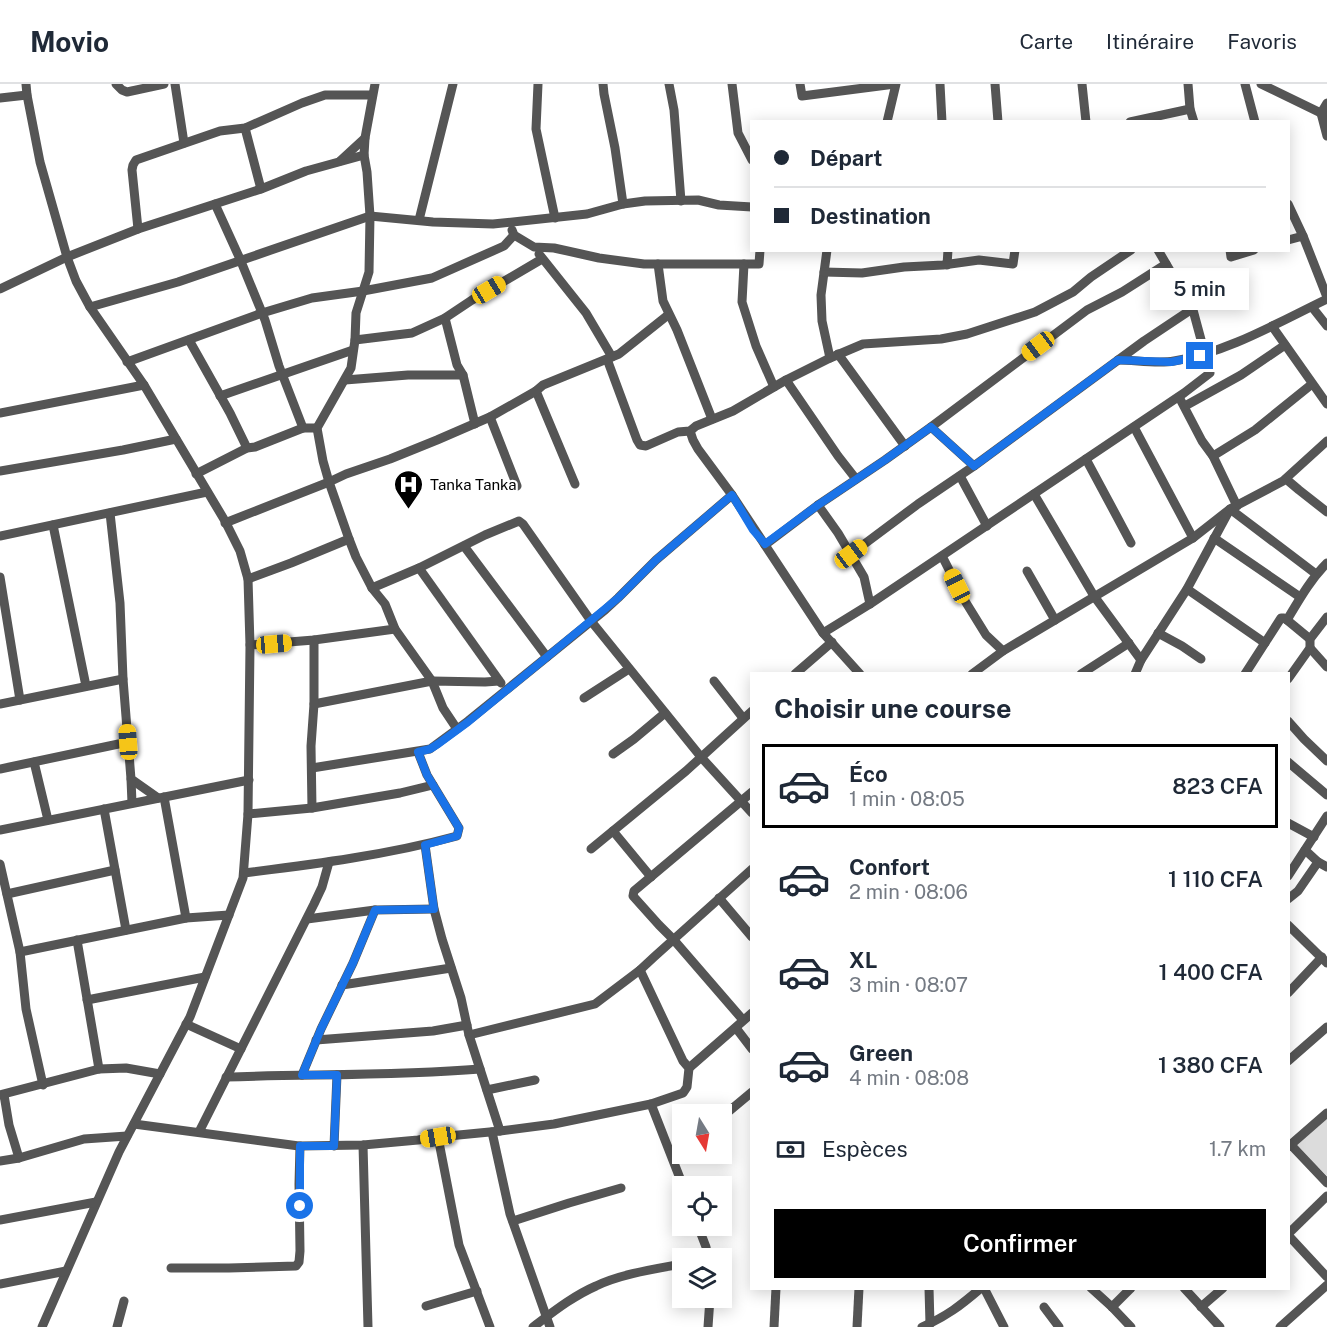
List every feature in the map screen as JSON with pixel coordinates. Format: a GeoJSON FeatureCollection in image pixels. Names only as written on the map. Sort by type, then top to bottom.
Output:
{"type":"FeatureCollection","features":[{"type":"Feature","properties":{"kind":"street"},"geometry":{"type":"LineString","coordinates":[[26,84],[39,162],[76,281],[90,307],[144,385],[240,550],[248,579],[250,645],[248,814],[243,879],[186,1024],[127,1136],[42,1327]]}},
{"type":"Feature","properties":{"kind":"street"},"geometry":{"type":"LineString","coordinates":[[116,84],[127,92],[164,84]]}},
{"type":"Feature","properties":{"kind":"street"},"geometry":{"type":"LineString","coordinates":[[175,84],[184,142]]}},
{"type":"Feature","properties":{"kind":"street"},"geometry":{"type":"LineString","coordinates":[[322,84],[325,95]]}},
{"type":"Feature","properties":{"kind":"street"},"geometry":{"type":"LineString","coordinates":[[375,84],[364,155],[370,216],[369,272],[356,313],[351,368],[317,428],[329,482],[356,557],[372,588],[385,604],[395,629],[432,681],[443,708],[457,729]]}},
{"type":"Feature","properties":{"kind":"street"},"geometry":{"type":"LineString","coordinates":[[419,220],[453,84]]}},
{"type":"Feature","properties":{"kind":"street"},"geometry":{"type":"LineString","coordinates":[[538,84],[536,129],[555,218]]}},
{"type":"Feature","properties":{"kind":"street"},"geometry":{"type":"LineString","coordinates":[[603,84],[623,204]]}},
{"type":"Feature","properties":{"kind":"street"},"geometry":{"type":"LineString","coordinates":[[669,84],[674,110],[681,201]]}},
{"type":"Feature","properties":{"kind":"street"},"geometry":{"type":"LineString","coordinates":[[732,84],[738,133],[747,140]]}},
{"type":"Feature","properties":{"kind":"street"},"geometry":{"type":"LineString","coordinates":[[800,84],[802,96],[896,84],[887,120]]}},
{"type":"Feature","properties":{"kind":"street"},"geometry":{"type":"LineString","coordinates":[[940,84],[942,120]]}},
{"type":"Feature","properties":{"kind":"street"},"geometry":{"type":"LineString","coordinates":[[995,84],[998,120]]}},
{"type":"Feature","properties":{"kind":"street"},"geometry":{"type":"LineString","coordinates":[[1082,84],[1086,120]]}},
{"type":"Feature","properties":{"kind":"street"},"geometry":{"type":"LineString","coordinates":[[1188,84],[1193,120]]}},
{"type":"Feature","properties":{"kind":"street"},"geometry":{"type":"LineString","coordinates":[[1245,84],[1254,120]]}},
{"type":"Feature","properties":{"kind":"street"},"geometry":{"type":"LineString","coordinates":[[1261,84],[1324,115]]}},
{"type":"Feature","properties":{"kind":"street"},"geometry":{"type":"LineString","coordinates":[[0,99],[27,95]]}},
{"type":"Feature","properties":{"kind":"street"},"geometry":{"type":"LineString","coordinates":[[138,229],[132,170],[136,160],[220,131],[244,128],[325,95],[372,95]]}},
{"type":"Feature","properties":{"kind":"street"},"geometry":{"type":"LineString","coordinates":[[1327,103],[1324,115],[1327,136]]}},
{"type":"Feature","properties":{"kind":"street"},"geometry":{"type":"LineString","coordinates":[[1139,120],[1190,109]]}},
{"type":"Feature","properties":{"kind":"street"},"geometry":{"type":"LineString","coordinates":[[244,128],[261,189]]}},
{"type":"Feature","properties":{"kind":"street"},"geometry":{"type":"LineString","coordinates":[[339,162],[365,138]]}},
{"type":"Feature","properties":{"kind":"street"},"geometry":{"type":"LineString","coordinates":[[0,289],[67,257],[138,229],[261,189],[306,171],[364,155]]}},
{"type":"Feature","properties":{"kind":"street"},"geometry":{"type":"LineString","coordinates":[[90,307],[178,282],[370,216],[493,224],[587,214],[623,204],[645,201],[698,200],[719,206],[750,207]]}},
{"type":"Feature","properties":{"kind":"street"},"geometry":{"type":"LineString","coordinates":[[215,204],[262,313],[303,428]]}},
{"type":"Feature","properties":{"kind":"street"},"geometry":{"type":"LineString","coordinates":[[1118,360],[1171,362],[1205,355],[1272,326],[1327,298],[1290,208]]}},
{"type":"Feature","properties":{"kind":"street"},"geometry":{"type":"LineString","coordinates":[[509,222],[514,235],[534,247],[586,313],[609,358],[624,409],[640,445],[645,446],[678,432],[690,431],[696,426],[733,411],[834,356],[864,344],[941,339],[967,334],[1035,312],[1073,292],[1128,252]]}},
{"type":"Feature","properties":{"kind":"street"},"geometry":{"type":"LineString","coordinates":[[127,362],[262,313],[312,298],[432,278],[504,246],[514,235]]}},
{"type":"Feature","properties":{"kind":"street"},"geometry":{"type":"LineString","coordinates":[[1290,239],[1303,236]]}},
{"type":"Feature","properties":{"kind":"street"},"geometry":{"type":"LineString","coordinates":[[534,247],[554,248],[599,258],[644,264],[759,264],[760,252]]}},
{"type":"Feature","properties":{"kind":"street"},"geometry":{"type":"LineString","coordinates":[[827,252],[821,295],[822,321],[834,356],[905,446]]}},
{"type":"Feature","properties":{"kind":"street"},"geometry":{"type":"LineString","coordinates":[[946,265],[948,252]]}},
{"type":"Feature","properties":{"kind":"street"},"geometry":{"type":"LineString","coordinates":[[824,272],[862,273],[979,260],[1013,264],[1015,252]]}},
{"type":"Feature","properties":{"kind":"street"},"geometry":{"type":"LineString","coordinates":[[824,633],[1179,397],[1210,373],[1192,309],[1159,252]]}},
{"type":"Feature","properties":{"kind":"street"},"geometry":{"type":"LineString","coordinates":[[1231,252],[1232,257],[1248,252]]}},
{"type":"Feature","properties":{"kind":"street"},"geometry":{"type":"LineString","coordinates":[[220,396],[283,375],[354,345],[412,333],[445,318],[542,258]]}},
{"type":"Feature","properties":{"kind":"street"},"geometry":{"type":"LineString","coordinates":[[658,264],[663,301],[677,330],[712,419]]}},
{"type":"Feature","properties":{"kind":"street"},"geometry":{"type":"LineString","coordinates":[[744,264],[742,302],[756,346],[774,387]]}},
{"type":"Feature","properties":{"kind":"street"},"geometry":{"type":"LineString","coordinates":[[765,544],[905,446],[1080,315],[1166,264]]}},
{"type":"Feature","properties":{"kind":"street"},"geometry":{"type":"LineString","coordinates":[[1312,306],[1327,326]]}},
{"type":"Feature","properties":{"kind":"street"},"geometry":{"type":"LineString","coordinates":[[851,554],[1144,341],[1192,309]]}},
{"type":"Feature","properties":{"kind":"street"},"geometry":{"type":"LineString","coordinates":[[225,523],[346,474],[390,459],[490,417],[543,385],[619,354],[668,315]]}},
{"type":"Feature","properties":{"kind":"street"},"geometry":{"type":"LineString","coordinates":[[445,318],[458,365],[464,375],[475,424]]}},
{"type":"Feature","properties":{"kind":"street"},"geometry":{"type":"LineString","coordinates":[[1272,326],[1327,404]]}},
{"type":"Feature","properties":{"kind":"street"},"geometry":{"type":"LineString","coordinates":[[189,340],[247,448]]}},
{"type":"Feature","properties":{"kind":"street"},"geometry":{"type":"LineString","coordinates":[[1185,406],[1241,375],[1286,345]]}},
{"type":"Feature","properties":{"kind":"street"},"geometry":{"type":"LineString","coordinates":[[345,380],[408,375],[464,375]]}},
{"type":"Feature","properties":{"kind":"street"},"geometry":{"type":"LineString","coordinates":[[786,381],[856,479]]}},
{"type":"Feature","properties":{"kind":"street"},"geometry":{"type":"LineString","coordinates":[[1213,456],[1255,430],[1312,384]]}},
{"type":"Feature","properties":{"kind":"street"},"geometry":{"type":"LineString","coordinates":[[0,413],[144,385]]}},
{"type":"Feature","properties":{"kind":"street"},"geometry":{"type":"LineString","coordinates":[[536,391],[575,484]]}},
{"type":"Feature","properties":{"kind":"street"},"geometry":{"type":"LineString","coordinates":[[1179,397],[1202,441],[1213,456],[1234,508],[1316,574]]}},
{"type":"Feature","properties":{"kind":"street"},"geometry":{"type":"LineString","coordinates":[[490,417],[516,486]]}},
{"type":"Feature","properties":{"kind":"street"},"geometry":{"type":"LineString","coordinates":[[931,427],[974,466]]}},
{"type":"Feature","properties":{"kind":"street"},"geometry":{"type":"LineString","coordinates":[[1134,427],[1193,538]]}},
{"type":"Feature","properties":{"kind":"street"},"geometry":{"type":"LineString","coordinates":[[196,474],[247,448],[303,428],[317,428]]}},
{"type":"Feature","properties":{"kind":"street"},"geometry":{"type":"LineString","coordinates":[[690,431],[698,449],[732,495],[753,530],[765,544],[824,633],[858,672]]}},
{"type":"Feature","properties":{"kind":"street"},"geometry":{"type":"LineString","coordinates":[[0,471],[176,440]]}},
{"type":"Feature","properties":{"kind":"street"},"geometry":{"type":"LineString","coordinates":[[975,672],[1003,651],[1193,538],[1234,508],[1286,479],[1327,441]]}},
{"type":"Feature","properties":{"kind":"street"},"geometry":{"type":"LineString","coordinates":[[1086,459],[1131,543]]}},
{"type":"Feature","properties":{"kind":"street"},"geometry":{"type":"LineString","coordinates":[[960,476],[987,526]]}},
{"type":"Feature","properties":{"kind":"street"},"geometry":{"type":"LineString","coordinates":[[1286,479],[1327,512]]}},
{"type":"Feature","properties":{"kind":"street"},"geometry":{"type":"LineString","coordinates":[[0,536],[207,492]]}},
{"type":"Feature","properties":{"kind":"street"},"geometry":{"type":"LineString","coordinates":[[1034,494],[1094,596],[1141,660]]}},
{"type":"Feature","properties":{"kind":"street"},"geometry":{"type":"LineString","coordinates":[[312,768],[430,749],[468,722],[591,621],[664,553],[732,495]]}},
{"type":"Feature","properties":{"kind":"street"},"geometry":{"type":"LineString","coordinates":[[818,505],[864,577],[870,604]]}},
{"type":"Feature","properties":{"kind":"street"},"geometry":{"type":"LineString","coordinates":[[1136,672],[1234,508]]}},
{"type":"Feature","properties":{"kind":"street"},"geometry":{"type":"LineString","coordinates":[[110,513],[120,603],[132,803]]}},
{"type":"Feature","properties":{"kind":"street"},"geometry":{"type":"LineString","coordinates":[[372,588],[519,521],[591,621],[629,669],[701,757],[750,811]]}},
{"type":"Feature","properties":{"kind":"street"},"geometry":{"type":"LineString","coordinates":[[53,525],[86,686]]}},
{"type":"Feature","properties":{"kind":"street"},"geometry":{"type":"LineString","coordinates":[[1214,538],[1300,597]]}},
{"type":"Feature","properties":{"kind":"street"},"geometry":{"type":"LineString","coordinates":[[248,579],[349,539]]}},
{"type":"Feature","properties":{"kind":"street"},"geometry":{"type":"LineString","coordinates":[[464,546],[547,657]]}},
{"type":"Feature","properties":{"kind":"street"},"geometry":{"type":"LineString","coordinates":[[942,556],[965,601],[986,635],[1003,651]]}},
{"type":"Feature","properties":{"kind":"street"},"geometry":{"type":"LineString","coordinates":[[1287,620],[1316,574],[1327,563]]}},
{"type":"Feature","properties":{"kind":"street"},"geometry":{"type":"LineString","coordinates":[[419,568],[506,690]]}},
{"type":"Feature","properties":{"kind":"street"},"geometry":{"type":"LineString","coordinates":[[1028,571],[1054,620]]}},
{"type":"Feature","properties":{"kind":"street"},"geometry":{"type":"LineString","coordinates":[[0,577],[4,627],[20,700]]}},
{"type":"Feature","properties":{"kind":"street"},"geometry":{"type":"LineString","coordinates":[[1187,590],[1265,643]]}},
{"type":"Feature","properties":{"kind":"street"},"geometry":{"type":"LineString","coordinates":[[1246,672],[1281,618],[1287,620],[1310,643],[1327,667]]}},
{"type":"Feature","properties":{"kind":"street"},"geometry":{"type":"LineString","coordinates":[[1290,676],[1326,621]]}},
{"type":"Feature","properties":{"kind":"street"},"geometry":{"type":"LineString","coordinates":[[250,645],[314,640],[395,629]]}},
{"type":"Feature","properties":{"kind":"street"},"geometry":{"type":"LineString","coordinates":[[1158,633],[1201,659]]}},
{"type":"Feature","properties":{"kind":"street"},"geometry":{"type":"LineString","coordinates":[[312,808],[314,640]]}},
{"type":"Feature","properties":{"kind":"street"},"geometry":{"type":"LineString","coordinates":[[797,672],[832,642]]}},
{"type":"Feature","properties":{"kind":"street"},"geometry":{"type":"LineString","coordinates":[[1084,672],[1129,643]]}},
{"type":"Feature","properties":{"kind":"street"},"geometry":{"type":"LineString","coordinates":[[584,698],[629,669]]}},
{"type":"Feature","properties":{"kind":"street"},"geometry":{"type":"LineString","coordinates":[[0,704],[123,679]]}},
{"type":"Feature","properties":{"kind":"street"},"geometry":{"type":"LineString","coordinates":[[314,704],[432,681],[499,681]]}},
{"type":"Feature","properties":{"kind":"street"},"geometry":{"type":"LineString","coordinates":[[714,681],[743,718]]}},
{"type":"Feature","properties":{"kind":"street"},"geometry":{"type":"LineString","coordinates":[[613,754],[665,713]]}},
{"type":"Feature","properties":{"kind":"street"},"geometry":{"type":"LineString","coordinates":[[591,849],[701,757],[750,713]]}},
{"type":"Feature","properties":{"kind":"street"},"geometry":{"type":"LineString","coordinates":[[1290,723],[1327,761]]}},
{"type":"Feature","properties":{"kind":"street"},"geometry":{"type":"LineString","coordinates":[[0,769],[128,742]]}},
{"type":"Feature","properties":{"kind":"street"},"geometry":{"type":"LineString","coordinates":[[244,873],[329,862],[425,845],[457,836],[459,828],[427,775],[418,752]]}},
{"type":"Feature","properties":{"kind":"street"},"geometry":{"type":"LineString","coordinates":[[34,762],[48,820]]}},
{"type":"Feature","properties":{"kind":"street"},"geometry":{"type":"LineString","coordinates":[[1290,764],[1327,795]]}},
{"type":"Feature","properties":{"kind":"street"},"geometry":{"type":"LineString","coordinates":[[131,779],[161,797],[186,918]]}},
{"type":"Feature","properties":{"kind":"street"},"geometry":{"type":"LineString","coordinates":[[0,830],[249,780]]}},
{"type":"Feature","properties":{"kind":"street"},"geometry":{"type":"LineString","coordinates":[[248,814],[312,808],[433,785]]}},
{"type":"Feature","properties":{"kind":"street"},"geometry":{"type":"LineString","coordinates":[[743,1020],[633,896],[634,891],[750,794]]}},
{"type":"Feature","properties":{"kind":"street"},"geometry":{"type":"LineString","coordinates":[[105,809],[126,930]]}},
{"type":"Feature","properties":{"kind":"street"},"geometry":{"type":"LineString","coordinates":[[1290,872],[1327,816]]}},
{"type":"Feature","properties":{"kind":"street"},"geometry":{"type":"LineString","coordinates":[[1290,824],[1314,837]]}},
{"type":"Feature","properties":{"kind":"street"},"geometry":{"type":"LineString","coordinates":[[613,831],[651,877]]}},
{"type":"Feature","properties":{"kind":"street"},"geometry":{"type":"LineString","coordinates":[[425,845],[434,909],[469,1035],[487,1090],[513,1221],[550,1327]]}},
{"type":"Feature","properties":{"kind":"street"},"geometry":{"type":"LineString","coordinates":[[1305,850],[1327,867]]}},
{"type":"Feature","properties":{"kind":"street"},"geometry":{"type":"LineString","coordinates":[[199,1132],[322,888],[329,862]]}},
{"type":"Feature","properties":{"kind":"street"},"geometry":{"type":"LineString","coordinates":[[1290,897],[1298,891],[1318,862]]}},
{"type":"Feature","properties":{"kind":"street"},"geometry":{"type":"LineString","coordinates":[[0,864],[20,952],[26,1009],[43,1085]]}},
{"type":"Feature","properties":{"kind":"street"},"geometry":{"type":"LineString","coordinates":[[7,894],[115,870]]}},
{"type":"Feature","properties":{"kind":"street"},"geometry":{"type":"LineString","coordinates":[[469,1035],[595,1004],[640,970],[750,871]]}},
{"type":"Feature","properties":{"kind":"street"},"geometry":{"type":"LineString","coordinates":[[719,898],[750,935]]}},
{"type":"Feature","properties":{"kind":"street"},"geometry":{"type":"LineString","coordinates":[[307,919],[375,910],[434,909]]}},
{"type":"Feature","properties":{"kind":"street"},"geometry":{"type":"LineString","coordinates":[[302,1075],[375,910]]}},
{"type":"Feature","properties":{"kind":"street"},"geometry":{"type":"LineString","coordinates":[[20,952],[186,918],[229,915]]}},
{"type":"Feature","properties":{"kind":"street"},"geometry":{"type":"LineString","coordinates":[[1290,926],[1324,960],[1290,991]]}},
{"type":"Feature","properties":{"kind":"street"},"geometry":{"type":"LineString","coordinates":[[77,940],[99,1069]]}},
{"type":"Feature","properties":{"kind":"street"},"geometry":{"type":"LineString","coordinates":[[342,985],[450,968]]}},
{"type":"Feature","properties":{"kind":"street"},"geometry":{"type":"LineString","coordinates":[[640,970],[683,1061],[689,1068]]}},
{"type":"Feature","properties":{"kind":"street"},"geometry":{"type":"LineString","coordinates":[[87,1000],[205,977]]}},
{"type":"Feature","properties":{"kind":"street"},"geometry":{"type":"LineString","coordinates":[[134,1124],[300,1146],[334,1146],[418,1140],[554,1124],[651,1104],[683,1093],[687,1087],[689,1068],[750,1015]]}},
{"type":"Feature","properties":{"kind":"street"},"geometry":{"type":"LineString","coordinates":[[186,1024],[241,1049]]}},
{"type":"Feature","properties":{"kind":"street"},"geometry":{"type":"LineString","coordinates":[[316,1041],[433,1031],[467,1025]]}},
{"type":"Feature","properties":{"kind":"street"},"geometry":{"type":"LineString","coordinates":[[736,1028],[750,1046]]}},
{"type":"Feature","properties":{"kind":"street"},"geometry":{"type":"LineString","coordinates":[[1290,1059],[1327,1028]]}},
{"type":"Feature","properties":{"kind":"street"},"geometry":{"type":"LineString","coordinates":[[19,1158],[2,1095],[99,1069],[126,1068],[160,1074]]}},
{"type":"Feature","properties":{"kind":"street"},"geometry":{"type":"LineString","coordinates":[[226,1077],[432,1073],[480,1069]]}},
{"type":"Feature","properties":{"kind":"street"},"geometry":{"type":"LineString","coordinates":[[334,1146],[337,1075]]}},
{"type":"Feature","properties":{"kind":"street"},"geometry":{"type":"LineString","coordinates":[[487,1090],[535,1080]]}},
{"type":"Feature","properties":{"kind":"street"},"geometry":{"type":"LineString","coordinates":[[732,1109],[750,1094]]}},
{"type":"Feature","properties":{"kind":"street"},"geometry":{"type":"LineString","coordinates":[[651,1104],[679,1176]]}},
{"type":"Feature","properties":{"kind":"street"},"geometry":{"type":"LineString","coordinates":[[1327,1113],[1290,1146],[1327,1183]]}},
{"type":"Feature","properties":{"kind":"street"},"geometry":{"type":"LineString","coordinates":[[0,1161],[19,1158],[84,1139],[127,1136]]}},
{"type":"Feature","properties":{"kind":"street"},"geometry":{"type":"LineString","coordinates":[[438,1137],[459,1245],[490,1327]]}},
{"type":"Feature","properties":{"kind":"street"},"geometry":{"type":"LineString","coordinates":[[363,1145],[368,1327]]}},
{"type":"Feature","properties":{"kind":"street"},"geometry":{"type":"LineString","coordinates":[[171,1268],[296,1266],[299,1262],[300,1251],[300,1146]]}},
{"type":"Feature","properties":{"kind":"street"},"geometry":{"type":"LineString","coordinates":[[513,1221],[621,1188]]}},
{"type":"Feature","properties":{"kind":"street"},"geometry":{"type":"LineString","coordinates":[[1290,1233],[1327,1196]]}},
{"type":"Feature","properties":{"kind":"street"},"geometry":{"type":"LineString","coordinates":[[0,1220],[96,1202]]}},
{"type":"Feature","properties":{"kind":"street"},"geometry":{"type":"LineString","coordinates":[[1290,1237],[1327,1277]]}},
{"type":"Feature","properties":{"kind":"street"},"geometry":{"type":"LineString","coordinates":[[533,1327],[566,1302],[596,1286],[672,1266]]}},
{"type":"Feature","properties":{"kind":"street"},"geometry":{"type":"LineString","coordinates":[[0,1284],[66,1271]]}},
{"type":"Feature","properties":{"kind":"street"},"geometry":{"type":"LineString","coordinates":[[1280,1327],[1327,1285]]}},
{"type":"Feature","properties":{"kind":"street"},"geometry":{"type":"LineString","coordinates":[[774,1327],[776,1290]]}},
{"type":"Feature","properties":{"kind":"street"},"geometry":{"type":"LineString","coordinates":[[857,1327],[859,1290]]}},
{"type":"Feature","properties":{"kind":"street"},"geometry":{"type":"LineString","coordinates":[[929,1290],[926,1325],[942,1319],[979,1290]]}},
{"type":"Feature","properties":{"kind":"street"},"geometry":{"type":"LineString","coordinates":[[983,1290],[1004,1327]]}},
{"type":"Feature","properties":{"kind":"street"},"geometry":{"type":"LineString","coordinates":[[1093,1290],[1131,1327]]}},
{"type":"Feature","properties":{"kind":"street"},"geometry":{"type":"LineString","coordinates":[[1112,1307],[1129,1290]]}},
{"type":"Feature","properties":{"kind":"street"},"geometry":{"type":"LineString","coordinates":[[1186,1290],[1220,1327]]}},
{"type":"Feature","properties":{"kind":"street"},"geometry":{"type":"LineString","coordinates":[[1201,1307],[1221,1290]]}},
{"type":"Feature","properties":{"kind":"street"},"geometry":{"type":"LineString","coordinates":[[426,1306],[477,1291]]}},
{"type":"Feature","properties":{"kind":"street"},"geometry":{"type":"LineString","coordinates":[[117,1327],[124,1301]]}},
{"type":"Feature","properties":{"kind":"street"},"geometry":{"type":"LineString","coordinates":[[1044,1307],[1059,1327]]}},
{"type":"Feature","properties":{"kind":"street"},"geometry":{"type":"LineString","coordinates":[[708,1327],[709,1308]]}},
{"type":"Feature","properties":{"kind":"shaded area"},"geometry":{"type":"Polygon","coordinates":[[[1327,1116],[1327,1176],[1296,1144],[1327,1116]]]}},
{"type":"Feature","properties":{"kind":"place","name":"Tanka Tanka"},"geometry":{"type":"Point","coordinates":[409,510]}},
{"type":"Feature","properties":{"kind":"route"},"geometry":{"type":"LineString","coordinates":[[300,1206],[300,1146],[334,1146],[337,1075],[302,1075],[321,1029],[353,963],[375,910],[434,909],[425,845],[457,836],[459,828],[427,775],[418,752],[430,749],[468,722],[618,598],[656,560],[732,495],[753,530],[765,544],[931,427],[974,466],[1118,360],[1171,362],[1200,356]]}}]}
